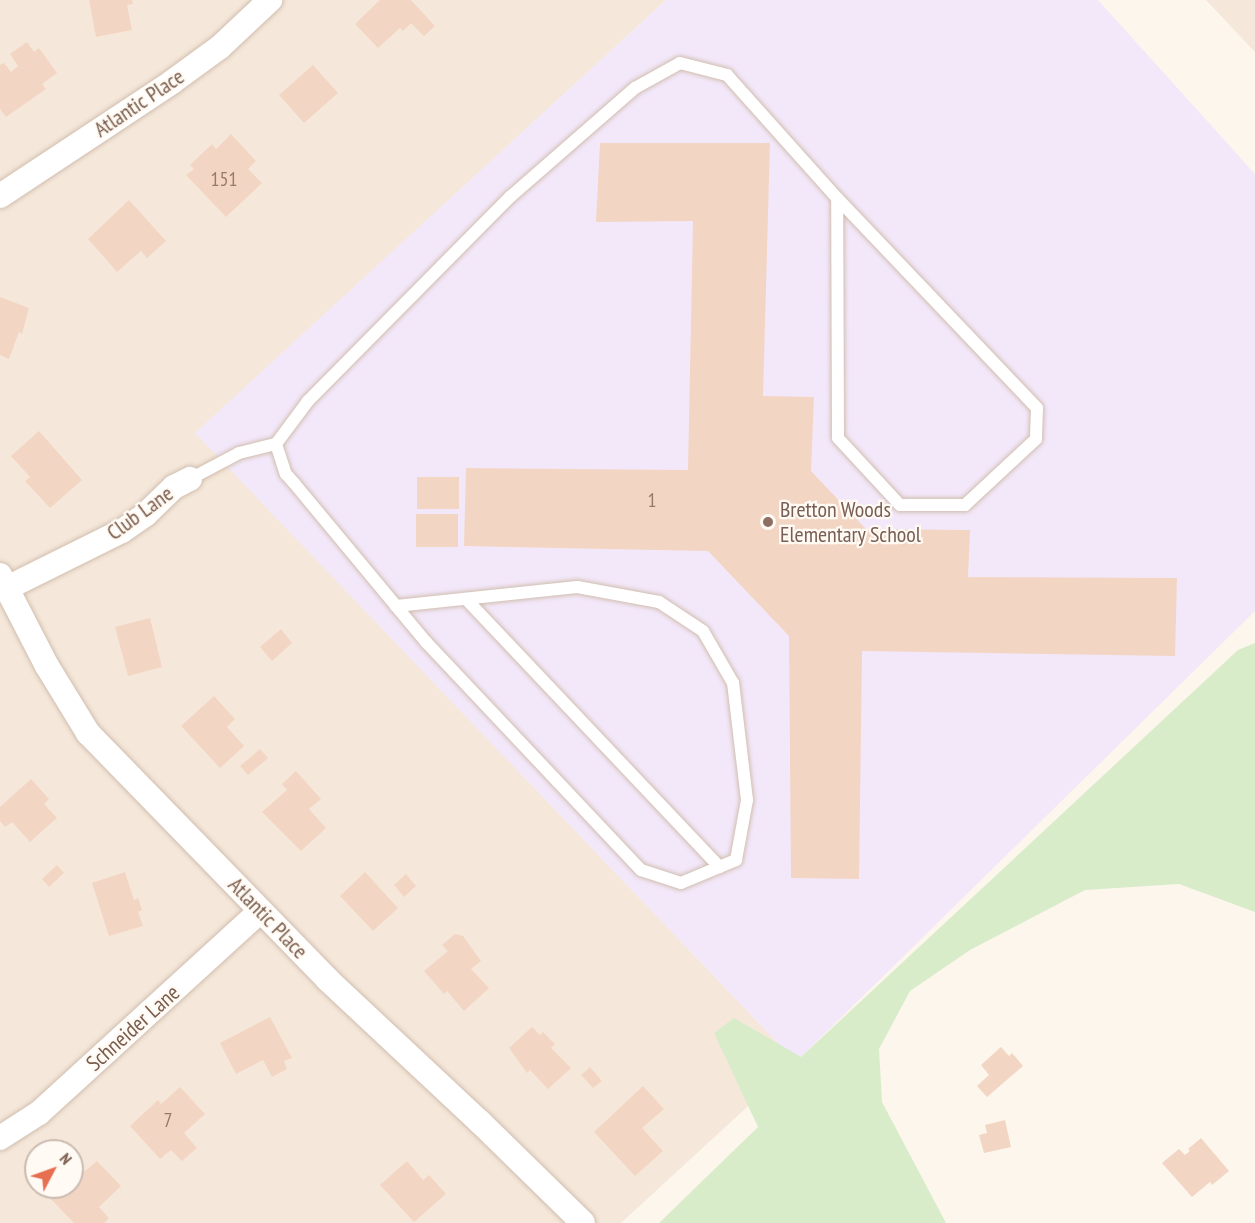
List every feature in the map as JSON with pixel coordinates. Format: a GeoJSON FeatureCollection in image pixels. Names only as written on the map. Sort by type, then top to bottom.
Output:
{"type":"FeatureCollection","features":[{"type":"Feature","properties":{"kind":"street","name":"Atlantic Place"},"geometry":{"type":"LineString","coordinates":[[0,196],[172,82],[220,47],[257,4]]}},
{"type":"Feature","properties":{"kind":"street","name":"Club Lane"},"geometry":{"type":"LineString","coordinates":[[3,582],[122,531],[146,514],[174,487],[190,479]]}},
{"type":"Feature","properties":{"kind":"street","name":"Atlantic Place"},"geometry":{"type":"LineString","coordinates":[[3,582],[63,695],[88,733],[328,980],[480,1122],[583,1223]]}},
{"type":"Feature","properties":{"kind":"street","name":"Schneider Lane"},"geometry":{"type":"LineString","coordinates":[[0,1138],[39,1113],[260,911]]}},
{"type":"Feature","properties":{"kind":"lane"},"geometry":{"type":"LineString","coordinates":[[396,606],[577,587],[659,602],[703,631],[733,683],[747,800],[736,860],[681,883],[641,870],[426,642],[396,606],[286,474],[276,444],[308,401],[510,198],[635,88],[680,63],[727,75],[837,198],[1037,408],[1036,439],[966,505],[900,505],[838,438],[837,198]]}},
{"type":"Feature","properties":{"kind":"lane","name":"Club Lane"},"geometry":{"type":"LineString","coordinates":[[190,479],[239,453],[276,444]]}},
{"type":"Feature","properties":{"kind":"lane"},"geometry":{"type":"LineString","coordinates":[[466,599],[719,867]]}},
{"type":"Feature","properties":{"kind":"shaded area"},"geometry":{"type":"Polygon","coordinates":[[[0,0],[666,0],[196,433],[796,1062],[621,1223],[0,1223],[0,0]]]}},
{"type":"Feature","properties":{"kind":"shaded area","name":"Bretton Woods Elementary School"},"geometry":{"type":"Polygon","coordinates":[[[666,0],[1098,0],[1255,174],[1255,611],[796,1062],[195,433],[666,0]]]}},
{"type":"Feature","properties":{"kind":"shaded area"},"geometry":{"type":"Polygon","coordinates":[[[1206,0],[1255,0],[1255,52],[1206,0]]]}},
{"type":"Feature","properties":{"kind":"green space"},"geometry":{"type":"Polygon","coordinates":[[[1255,643],[1255,912],[1179,884],[1085,890],[970,950],[910,991],[879,1049],[882,1102],[946,1223],[659,1223],[758,1127],[714,1033],[734,1018],[801,1057],[1238,650],[1255,643]]]}},
{"type":"Feature","properties":{"kind":"building"},"geometry":{"type":"Polygon","coordinates":[[[89,0],[132,0],[133,4],[127,5],[132,30],[96,37],[89,0]]]}},
{"type":"Feature","properties":{"kind":"building"},"geometry":{"type":"Polygon","coordinates":[[[380,0],[411,0],[435,26],[424,36],[411,23],[403,31],[400,28],[378,48],[355,24],[380,0]]]}},
{"type":"Feature","properties":{"kind":"building"},"geometry":{"type":"Polygon","coordinates":[[[27,42],[34,52],[39,48],[57,73],[42,84],[46,89],[6,117],[0,109],[0,65],[4,63],[11,72],[18,66],[10,54],[27,42]]]}},
{"type":"Feature","properties":{"kind":"building"},"geometry":{"type":"Polygon","coordinates":[[[313,65],[338,93],[304,123],[279,95],[313,65]]]}},
{"type":"Feature","properties":{"kind":"building"},"geometry":{"type":"Polygon","coordinates":[[[231,134],[256,161],[248,169],[262,183],[226,217],[186,175],[194,169],[190,165],[212,144],[216,149],[231,134]]]}},
{"type":"Feature","properties":{"kind":"building"},"geometry":{"type":"Polygon","coordinates":[[[600,143],[770,143],[763,396],[814,397],[811,471],[866,529],[970,530],[968,577],[1177,578],[1175,656],[862,651],[859,879],[791,878],[789,636],[708,551],[464,546],[466,468],[688,470],[693,221],[596,222],[600,143]]]}},
{"type":"Feature","properties":{"kind":"building"},"geometry":{"type":"Polygon","coordinates":[[[129,200],[166,241],[147,258],[141,251],[117,272],[88,239],[129,200]]]}},
{"type":"Feature","properties":{"kind":"building"},"geometry":{"type":"Polygon","coordinates":[[[0,297],[29,308],[22,334],[19,332],[9,359],[0,355],[0,297]]]}},
{"type":"Feature","properties":{"kind":"building"},"geometry":{"type":"Polygon","coordinates":[[[39,431],[82,480],[50,508],[25,481],[30,477],[11,456],[39,431]]]}},
{"type":"Feature","properties":{"kind":"building"},"geometry":{"type":"Polygon","coordinates":[[[417,477],[459,477],[459,509],[417,509],[417,477]]]}},
{"type":"Feature","properties":{"kind":"building"},"geometry":{"type":"Polygon","coordinates":[[[416,514],[458,514],[458,547],[416,547],[416,514]]]}},
{"type":"Feature","properties":{"kind":"building"},"geometry":{"type":"Polygon","coordinates":[[[150,618],[162,667],[128,676],[115,627],[150,618]]]}},
{"type":"Feature","properties":{"kind":"building"},"geometry":{"type":"Polygon","coordinates":[[[281,629],[292,643],[272,661],[260,647],[281,629]]]}},
{"type":"Feature","properties":{"kind":"building"},"geometry":{"type":"Polygon","coordinates":[[[214,696],[235,719],[227,727],[244,746],[220,768],[181,726],[214,696]]]}},
{"type":"Feature","properties":{"kind":"building"},"geometry":{"type":"Polygon","coordinates":[[[260,749],[268,758],[248,775],[240,766],[260,749]]]}},
{"type":"Feature","properties":{"kind":"building"},"geometry":{"type":"Polygon","coordinates":[[[296,771],[321,799],[309,809],[326,828],[301,851],[262,812],[287,790],[282,784],[296,771]]]}},
{"type":"Feature","properties":{"kind":"building"},"geometry":{"type":"Polygon","coordinates":[[[31,779],[49,799],[44,804],[57,818],[30,842],[12,822],[5,827],[0,821],[0,807],[31,779]]]}},
{"type":"Feature","properties":{"kind":"building"},"geometry":{"type":"Polygon","coordinates":[[[57,865],[64,873],[49,887],[42,879],[57,865]]]}},
{"type":"Feature","properties":{"kind":"building"},"geometry":{"type":"Polygon","coordinates":[[[125,872],[134,900],[138,898],[142,910],[138,912],[143,926],[109,936],[92,883],[125,872]]]}},
{"type":"Feature","properties":{"kind":"building"},"geometry":{"type":"Polygon","coordinates":[[[365,872],[398,908],[373,931],[340,896],[365,872]]]}},
{"type":"Feature","properties":{"kind":"building"},"geometry":{"type":"Polygon","coordinates":[[[406,874],[416,886],[404,897],[394,885],[406,874]]]}},
{"type":"Feature","properties":{"kind":"building"},"geometry":{"type":"Polygon","coordinates":[[[455,934],[463,936],[481,961],[471,969],[489,988],[464,1011],[447,991],[444,994],[424,971],[448,951],[442,945],[455,934]]]}},
{"type":"Feature","properties":{"kind":"building"},"geometry":{"type":"Polygon","coordinates":[[[270,1017],[292,1058],[284,1061],[287,1069],[272,1077],[263,1060],[236,1074],[220,1043],[270,1017]]]}},
{"type":"Feature","properties":{"kind":"building"},"geometry":{"type":"Polygon","coordinates":[[[532,1027],[540,1035],[543,1032],[555,1044],[551,1048],[571,1068],[548,1089],[530,1070],[527,1073],[509,1048],[532,1027]]]}},
{"type":"Feature","properties":{"kind":"building"},"geometry":{"type":"Polygon","coordinates":[[[1001,1047],[1009,1056],[1012,1053],[1023,1066],[987,1097],[977,1086],[989,1075],[981,1065],[1001,1047]]]}},
{"type":"Feature","properties":{"kind":"building"},"geometry":{"type":"Polygon","coordinates":[[[590,1067],[602,1081],[593,1088],[581,1075],[590,1067]]]}},
{"type":"Feature","properties":{"kind":"building"},"geometry":{"type":"Polygon","coordinates":[[[643,1086],[664,1109],[642,1128],[663,1151],[635,1176],[594,1132],[643,1086]]]}},
{"type":"Feature","properties":{"kind":"building"},"geometry":{"type":"Polygon","coordinates":[[[180,1087],[205,1114],[184,1133],[197,1148],[182,1161],[171,1150],[160,1159],[130,1126],[158,1100],[161,1104],[180,1087]]]}},
{"type":"Feature","properties":{"kind":"building"},"geometry":{"type":"Polygon","coordinates":[[[1005,1120],[1011,1147],[984,1153],[979,1135],[987,1133],[985,1125],[1005,1120]]]}},
{"type":"Feature","properties":{"kind":"building"},"geometry":{"type":"Polygon","coordinates":[[[1201,1138],[1229,1171],[1212,1185],[1210,1182],[1192,1197],[1162,1163],[1179,1149],[1185,1155],[1190,1151],[1188,1149],[1201,1138]]]}},
{"type":"Feature","properties":{"kind":"building"},"geometry":{"type":"Polygon","coordinates":[[[97,1161],[121,1186],[99,1207],[109,1218],[104,1223],[74,1223],[51,1199],[84,1199],[84,1172],[97,1161]]]}},
{"type":"Feature","properties":{"kind":"building"},"geometry":{"type":"Polygon","coordinates":[[[407,1161],[423,1180],[429,1175],[446,1194],[414,1222],[380,1185],[407,1161]]]}},
{"type":"Feature","properties":{"kind":"place","name":"Bretton Woods Elementary School"},"geometry":{"type":"Point","coordinates":[768,522]}}]}
